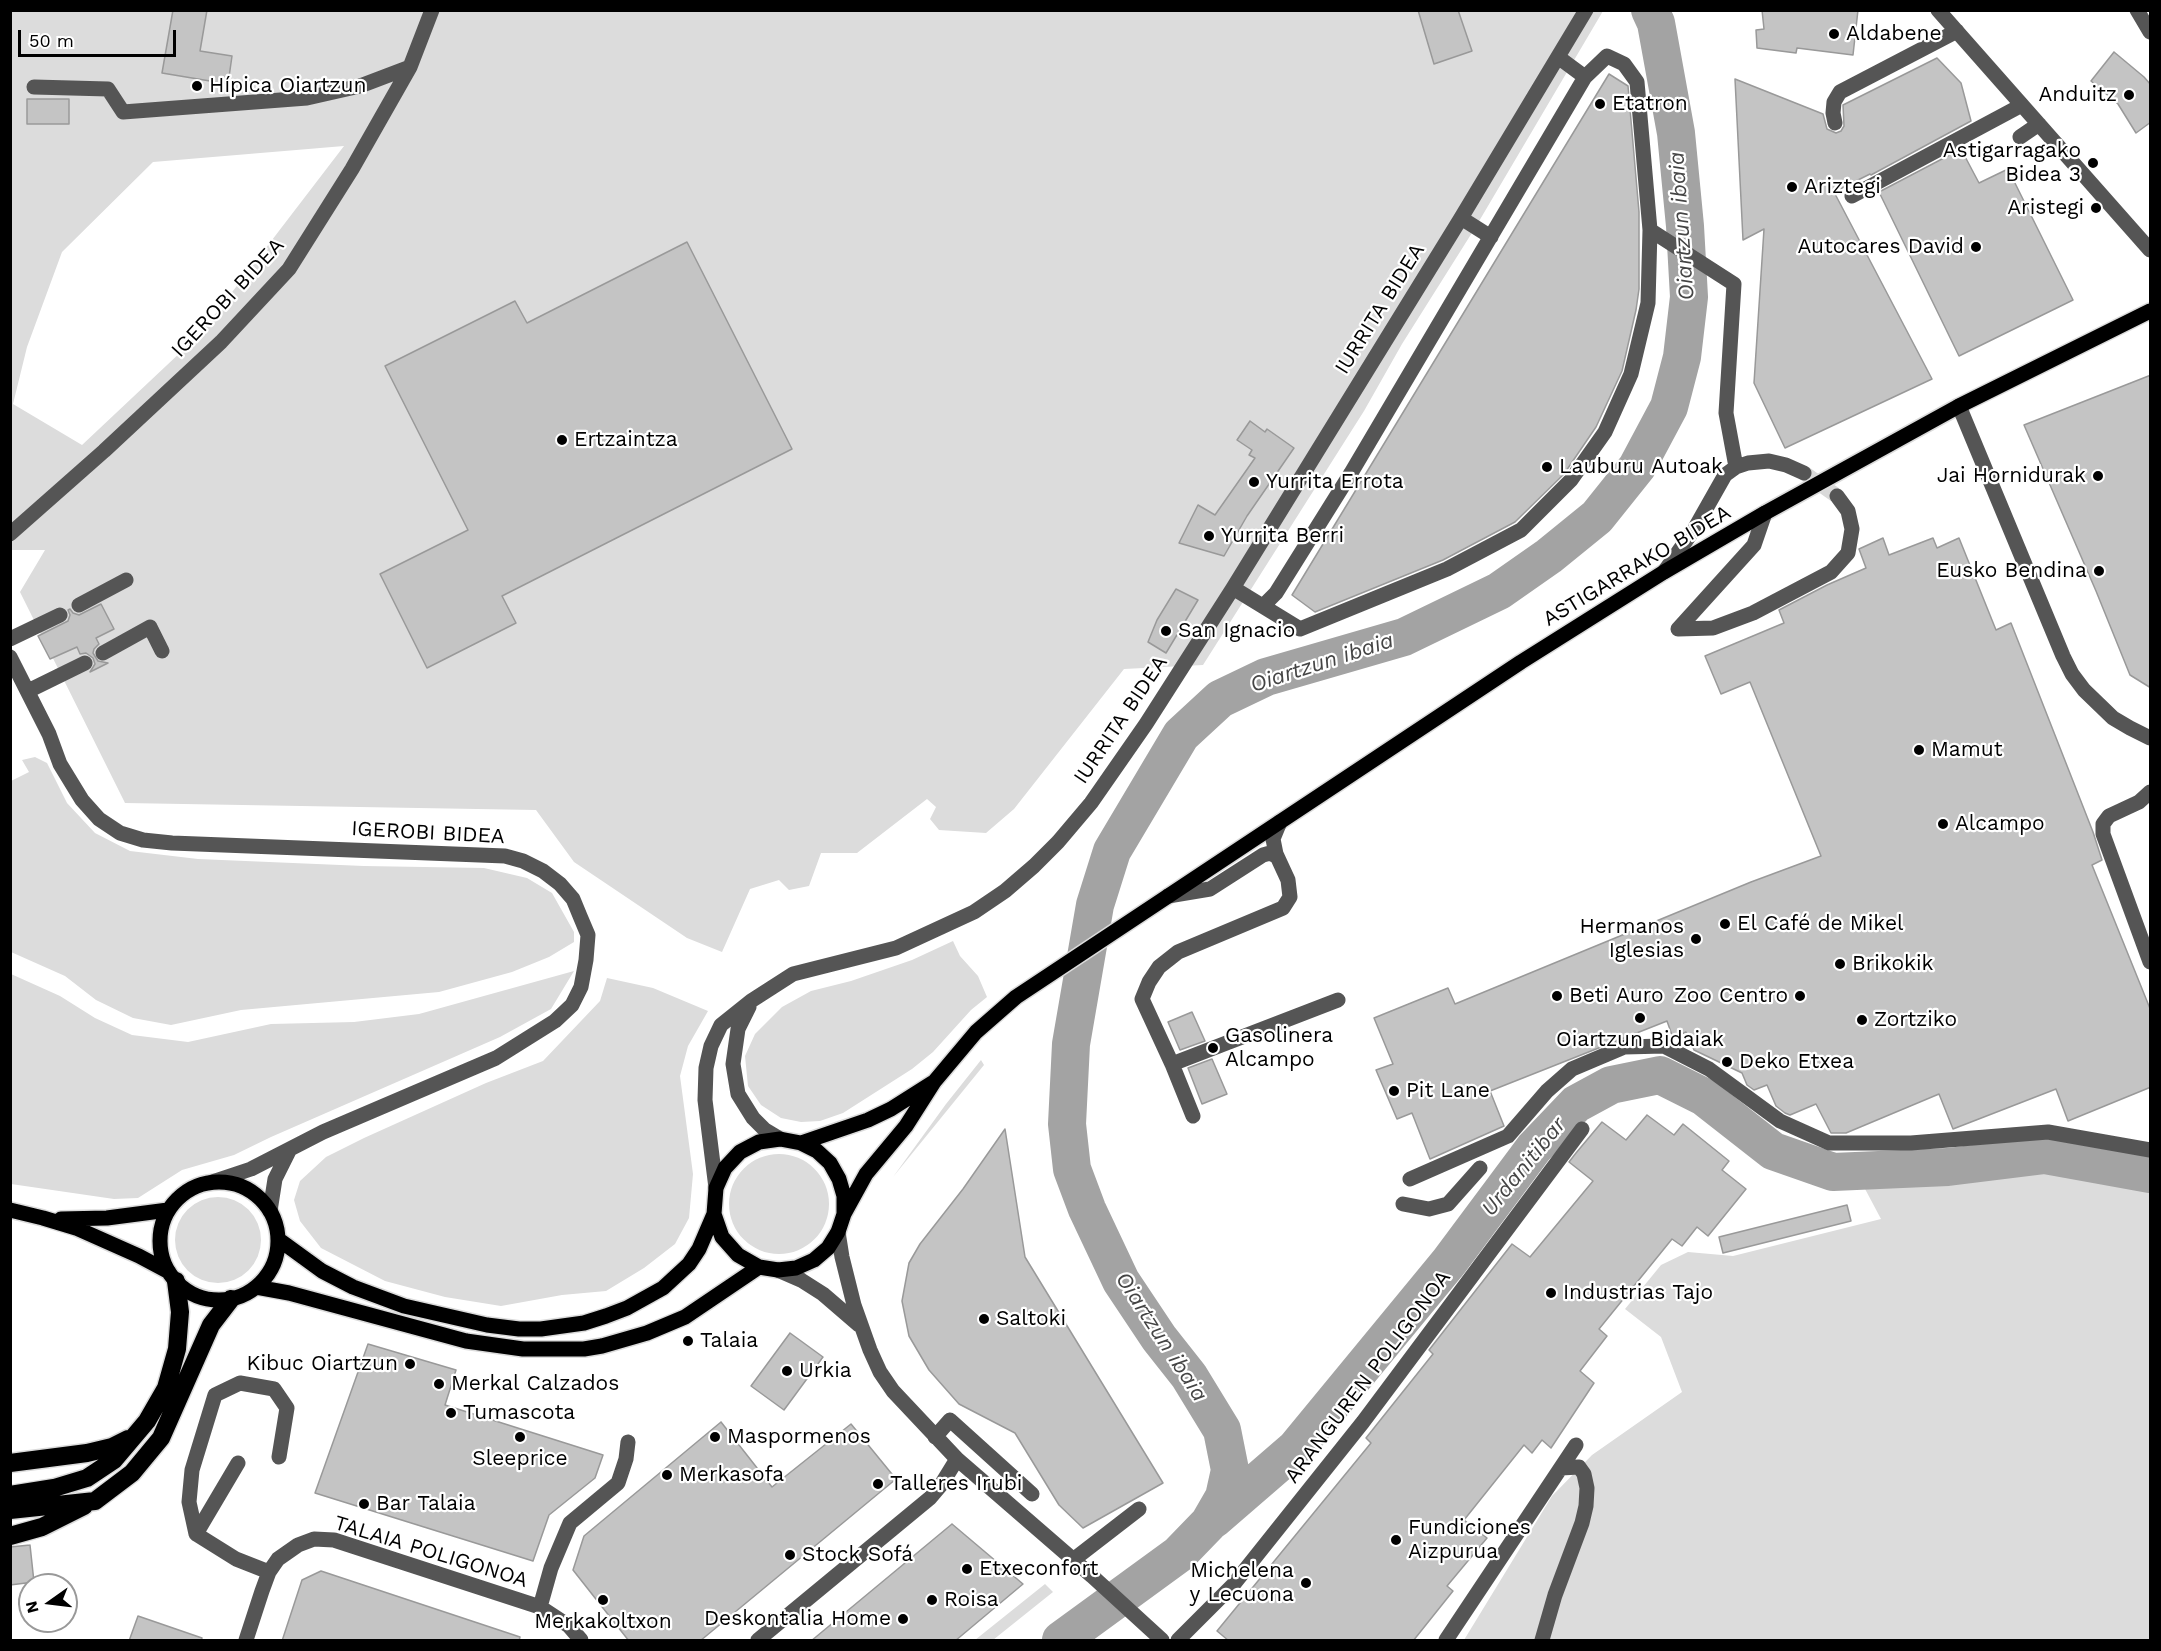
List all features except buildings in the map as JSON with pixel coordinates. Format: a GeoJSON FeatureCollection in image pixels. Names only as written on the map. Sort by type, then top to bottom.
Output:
{"type":"FeatureCollection","features":[{"type":"Feature","properties":{"kind":"highway"},"geometry":{"type":"LineString","coordinates":[[10,1495],[54,1488],[87,1478],[120,1454],[135,1435],[157,1405],[172,1371],[180,1321],[172,1277]]}},
{"type":"Feature","properties":{"kind":"highway"},"geometry":{"type":"LineString","coordinates":[[10,1536],[42,1527],[95,1501],[132,1473],[161,1438],[212,1325],[231,1299]]}},
{"type":"Feature","properties":{"kind":"highway"},"geometry":{"type":"LineString","coordinates":[[10,1463],[87,1454],[112,1447],[135,1435]]}},
{"type":"Feature","properties":{"kind":"highway"},"geometry":{"type":"LineString","coordinates":[[10,1486],[54,1488]]}},
{"type":"Feature","properties":{"kind":"highway"},"geometry":{"type":"LineString","coordinates":[[10,1510],[95,1501]]}},
{"type":"Feature","properties":{"kind":"highway"},"geometry":{"type":"LineString","coordinates":[[10,1523],[95,1501]]}},
{"type":"Feature","properties":{"kind":"main road","name":"ASTIGARRAKO BIDEA"},"geometry":{"type":"LineString","coordinates":[[934,1082],[996,1012],[1037,983],[1521,663],[1664,572],[1765,513],[1959,406],[2151,311]]}},
{"type":"Feature","properties":{"kind":"main road"},"geometry":{"type":"LineString","coordinates":[[801,1143],[868,1120],[934,1082]]}},
{"type":"Feature","properties":{"kind":"main road"},"geometry":{"type":"LineString","coordinates":[[714,1214],[722,1237],[738,1255],[759,1267],[778,1270],[796,1268],[814,1260],[828,1248],[838,1232],[844,1214],[866,1174],[906,1126],[934,1082]]}},
{"type":"Feature","properties":{"kind":"main road"},"geometry":{"type":"LineString","coordinates":[[278,1239],[322,1271],[353,1287],[404,1306],[488,1325],[541,1329],[584,1323],[606,1316],[627,1308],[663,1288],[689,1264],[699,1248],[714,1214],[716,1188],[725,1168],[740,1152],[759,1142],[780,1139],[801,1143],[817,1151],[830,1163],[839,1179],[844,1196],[844,1214]]}},
{"type":"Feature","properties":{"kind":"main road"},"geometry":{"type":"LineString","coordinates":[[10,1210],[44,1218],[107,1241],[172,1277],[188,1291],[216,1300],[231,1299],[256,1287],[273,1266],[278,1239],[270,1211],[251,1191],[225,1182],[199,1185],[187,1191],[168,1210],[160,1235],[163,1260],[172,1277]]}},
{"type":"Feature","properties":{"kind":"main road"},"geometry":{"type":"LineString","coordinates":[[44,1218],[107,1218],[168,1210]]}},
{"type":"Feature","properties":{"kind":"main road"},"geometry":{"type":"LineString","coordinates":[[256,1287],[299,1295],[466,1341],[523,1349],[584,1349],[630,1339],[685,1317],[759,1267]]}},
{"type":"Feature","properties":{"kind":"street","name":"IGEROBI BIDEA"},"geometry":{"type":"LineString","coordinates":[[10,534],[104,451],[221,342],[289,268],[352,169],[410,67],[432,10]]}},
{"type":"Feature","properties":{"kind":"street","name":"IURRITA BIDEA"},"geometry":{"type":"LineString","coordinates":[[716,1188],[705,1100],[706,1068],[711,1046],[722,1025],[751,1001],[794,974],[896,948],[982,907],[1034,866],[1058,842],[1091,803],[1146,724],[1233,588],[1586,10]]}},
{"type":"Feature","properties":{"kind":"street"},"geometry":{"type":"LineString","coordinates":[[1938,10],[2151,250]]}},
{"type":"Feature","properties":{"kind":"street"},"geometry":{"type":"LineString","coordinates":[[2137,10],[2151,32]]}},
{"type":"Feature","properties":{"kind":"street"},"geometry":{"type":"LineString","coordinates":[[1835,123],[1834,102],[1840,92],[1956,32]]}},
{"type":"Feature","properties":{"kind":"street"},"geometry":{"type":"LineString","coordinates":[[1233,588],[1263,606],[1300,628],[1447,569],[1521,530],[1578,471],[1605,432],[1631,374],[1648,303],[1650,230],[1636,82],[1624,64],[1607,56],[1585,77],[1345,483],[1276,593],[1263,606]]}},
{"type":"Feature","properties":{"kind":"street"},"geometry":{"type":"LineString","coordinates":[[1558,57],[1585,77]]}},
{"type":"Feature","properties":{"kind":"street"},"geometry":{"type":"LineString","coordinates":[[34,87],[108,89],[123,112],[307,98],[360,86],[410,67]]}},
{"type":"Feature","properties":{"kind":"street"},"geometry":{"type":"LineString","coordinates":[[1852,196],[2022,105]]}},
{"type":"Feature","properties":{"kind":"street"},"geometry":{"type":"LineString","coordinates":[[2020,137],[2039,124]]}},
{"type":"Feature","properties":{"kind":"street"},"geometry":{"type":"LineString","coordinates":[[1461,218],[1491,237]]}},
{"type":"Feature","properties":{"kind":"street"},"geometry":{"type":"LineString","coordinates":[[1650,230],[1734,284],[1726,413],[1736,467]]}},
{"type":"Feature","properties":{"kind":"street"},"geometry":{"type":"LineString","coordinates":[[1959,406],[2072,674],[2105,711],[2130,729],[2151,738]]}},
{"type":"Feature","properties":{"kind":"street"},"geometry":{"type":"LineString","coordinates":[[1664,572],[1695,528],[1725,475],[1736,467],[1768,461],[1786,465],[1804,473]]}},
{"type":"Feature","properties":{"kind":"street"},"geometry":{"type":"LineString","coordinates":[[1765,513],[1754,545],[1678,629],[1713,628],[1753,613],[1831,572],[1848,553],[1851,530],[1848,511],[1837,496]]}},
{"type":"Feature","properties":{"kind":"street"},"geometry":{"type":"LineString","coordinates":[[79,605],[126,580]]}},
{"type":"Feature","properties":{"kind":"street"},"geometry":{"type":"LineString","coordinates":[[10,639],[60,615]]}},
{"type":"Feature","properties":{"kind":"street"},"geometry":{"type":"LineString","coordinates":[[103,653],[150,627],[162,651]]}},
{"type":"Feature","properties":{"kind":"street","name":"IGEROBI BIDEA"},"geometry":{"type":"LineString","coordinates":[[10,657],[28,691],[60,764],[82,800],[99,819],[120,833],[143,840],[172,843],[505,856],[524,861],[543,871],[560,884],[573,899],[588,935],[581,987],[572,1005],[555,1022],[496,1058],[323,1132],[251,1169],[212,1182]]}},
{"type":"Feature","properties":{"kind":"street"},"geometry":{"type":"LineString","coordinates":[[28,691],[85,663]]}},
{"type":"Feature","properties":{"kind":"street"},"geometry":{"type":"LineString","coordinates":[[2151,792],[2139,802],[2109,816],[2103,824],[2103,834],[2151,962]]}},
{"type":"Feature","properties":{"kind":"street"},"geometry":{"type":"LineString","coordinates":[[1193,1116],[1142,999],[1149,982],[1159,968],[1178,952],[1283,908],[1290,897],[1288,880],[1276,856],[1273,839],[1280,822]]}},
{"type":"Feature","properties":{"kind":"street"},"geometry":{"type":"LineString","coordinates":[[1168,896],[1210,889],[1263,855],[1270,853],[1276,856]]}},
{"type":"Feature","properties":{"kind":"street"},"geometry":{"type":"LineString","coordinates":[[1172,1064],[1338,1000]]}},
{"type":"Feature","properties":{"kind":"street"},"geometry":{"type":"LineString","coordinates":[[751,1001],[738,1029],[736,1042],[733,1064],[738,1094],[753,1118],[765,1130],[780,1139]]}},
{"type":"Feature","properties":{"kind":"street"},"geometry":{"type":"LineString","coordinates":[[1410,1179],[1508,1136],[1547,1092],[1572,1069],[1624,1047],[1664,1046],[1709,1070],[1780,1121],[1829,1143],[1911,1143],[2048,1132],[2151,1150]]}},
{"type":"Feature","properties":{"kind":"street","name":"ARANGUREN POLIGONOA"},"geometry":{"type":"LineString","coordinates":[[1178,1641],[1233,1585],[1363,1422],[1582,1130]]}},
{"type":"Feature","properties":{"kind":"street"},"geometry":{"type":"LineString","coordinates":[[270,1211],[275,1179],[289,1150]]}},
{"type":"Feature","properties":{"kind":"street"},"geometry":{"type":"LineString","coordinates":[[1402,1204],[1429,1209],[1448,1204],[1480,1168]]}},
{"type":"Feature","properties":{"kind":"street"},"geometry":{"type":"LineString","coordinates":[[838,1232],[847,1283],[862,1329],[880,1372],[893,1391],[957,1459],[1162,1641]]}},
{"type":"Feature","properties":{"kind":"street"},"geometry":{"type":"LineString","coordinates":[[778,1270],[801,1280],[823,1294],[862,1329]]}},
{"type":"Feature","properties":{"kind":"street"},"geometry":{"type":"LineString","coordinates":[[269,1572],[236,1559],[196,1534],[189,1502],[192,1470],[215,1395],[240,1383],[274,1389],[287,1408],[279,1457]]}},
{"type":"Feature","properties":{"kind":"street"},"geometry":{"type":"LineString","coordinates":[[935,1437],[950,1420],[1032,1494]]}},
{"type":"Feature","properties":{"kind":"street"},"geometry":{"type":"LineString","coordinates":[[540,1607],[551,1568],[570,1523],[618,1483],[626,1459],[628,1442]]}},
{"type":"Feature","properties":{"kind":"street"},"geometry":{"type":"LineString","coordinates":[[1446,1641],[1576,1445]]}},
{"type":"Feature","properties":{"kind":"street"},"geometry":{"type":"LineString","coordinates":[[758,1641],[930,1498],[957,1459]]}},
{"type":"Feature","properties":{"kind":"street"},"geometry":{"type":"LineString","coordinates":[[196,1534],[238,1463]]}},
{"type":"Feature","properties":{"kind":"street"},"geometry":{"type":"LineString","coordinates":[[1542,1641],[1555,1595],[1586,1506],[1587,1488],[1584,1474],[1579,1467],[1561,1468]]}},
{"type":"Feature","properties":{"kind":"street"},"geometry":{"type":"LineString","coordinates":[[1073,1560],[1139,1509]]}},
{"type":"Feature","properties":{"kind":"street","name":"TALAIA POLIGONOA"},"geometry":{"type":"LineString","coordinates":[[246,1641],[269,1572],[278,1559],[298,1545],[314,1539],[334,1540],[540,1607],[569,1626],[581,1641]]}},
{"type":"Feature","properties":{"kind":"shaded area"},"geometry":{"type":"Polygon","coordinates":[[[10,11],[1603,11],[1364,411],[1203,665],[1124,669],[1014,809],[986,833],[939,830],[930,819],[936,807],[927,799],[857,853],[821,853],[809,886],[789,890],[779,880],[750,889],[722,952],[687,938],[574,862],[536,810],[125,803],[20,592],[45,550],[11,550],[10,11]],[[344,146],[153,162],[62,252],[27,347],[13,404],[82,445],[200,334],[344,146]]]}},
{"type":"Feature","properties":{"kind":"shaded area"},"geometry":{"type":"Polygon","coordinates":[[[35,757],[47,763],[67,803],[95,833],[130,851],[198,859],[484,868],[527,878],[552,893],[574,932],[574,942],[549,957],[512,972],[439,992],[241,1010],[171,1025],[133,1018],[96,1000],[65,976],[11,952],[11,781],[29,772],[22,760],[35,757]]]}},
{"type":"Feature","properties":{"kind":"shaded area"},"geometry":{"type":"Polygon","coordinates":[[[953,941],[960,956],[978,976],[987,997],[971,1010],[933,1052],[912,1069],[843,1113],[820,1121],[801,1122],[781,1118],[761,1105],[748,1086],[745,1056],[755,1034],[782,1007],[811,991],[851,981],[912,960],[953,941]]]}},
{"type":"Feature","properties":{"kind":"shaded area"},"geometry":{"type":"Polygon","coordinates":[[[574,971],[551,1009],[500,1037],[234,1155],[182,1170],[138,1198],[114,1199],[11,1184],[11,974],[60,996],[95,1018],[132,1035],[188,1042],[271,1024],[354,1022],[419,1014],[574,971]]]}},
{"type":"Feature","properties":{"kind":"shaded area"},"geometry":{"type":"Polygon","coordinates":[[[607,978],[653,988],[708,1011],[688,1046],[680,1076],[693,1174],[689,1218],[675,1244],[644,1268],[606,1291],[562,1295],[501,1306],[445,1297],[385,1281],[321,1248],[300,1221],[294,1200],[300,1181],[326,1157],[364,1138],[486,1083],[543,1061],[600,1001],[607,978]]]}},
{"type":"Feature","properties":{"kind":"shaded area"},"geometry":{"type":"Polygon","coordinates":[[[981,1060],[984,1065],[893,1177],[946,1104],[981,1060]]]}},
{"type":"Feature","properties":{"kind":"shaded area"},"geometry":{"type":"Polygon","coordinates":[[[779,1154],[807,1162],[821,1176],[829,1204],[821,1232],[807,1246],[779,1254],[751,1246],[737,1232],[729,1204],[737,1176],[751,1162],[779,1154]]]}},
{"type":"Feature","properties":{"kind":"shaded area"},"geometry":{"type":"Polygon","coordinates":[[[2052,1167],[2150,1180],[2150,1640],[1464,1640],[1552,1496],[1592,1455],[1682,1392],[1661,1337],[1625,1309],[1661,1265],[1688,1252],[1733,1256],[1881,1219],[1864,1187],[2052,1167]]]}},
{"type":"Feature","properties":{"kind":"shaded area"},"geometry":{"type":"Polygon","coordinates":[[[218,1197],[242,1204],[254,1216],[261,1240],[254,1264],[242,1276],[218,1283],[194,1276],[182,1264],[175,1240],[182,1216],[194,1204],[218,1197]]]}},
{"type":"Feature","properties":{"kind":"shaded area"},"geometry":{"type":"Polygon","coordinates":[[[1045,1584],[1053,1592],[993,1640],[975,1640],[1045,1584]]]}},
{"type":"Feature","properties":{"kind":"waterway","name":"Oiartzun ibaia"},"geometry":{"type":"LineString","coordinates":[[1061,1640],[1179,1554],[1209,1523],[1224,1497],[1230,1470],[1222,1430],[1189,1376],[1159,1338],[1121,1281],[1087,1209],[1072,1169],[1067,1124],[1071,1044],[1095,905],[1112,851],[1181,735],[1220,699],[1266,677],[1404,637],[1499,591],[1549,556],[1597,517],[1637,467],[1669,407],[1682,357],[1689,297],[1676,133],[1656,23],[1650,10]]}},
{"type":"Feature","properties":{"kind":"waterway","name":"Urdanitibar"},"geometry":{"type":"LineString","coordinates":[[1214,1519],[1295,1449],[1449,1262],[1534,1148],[1576,1104],[1611,1085],[1660,1075],[1704,1097],[1773,1151],[1833,1172],[1948,1167],[2045,1155],[2150,1174]]}},
{"type":"Feature","properties":{"kind":"tunnel"},"geometry":{"type":"LineString","coordinates":[[1804,473],[1837,496]]}},
{"type":"Feature","properties":{"kind":"place","name":"Aldabene"},"geometry":{"type":"Point","coordinates":[1834,34]}},
{"type":"Feature","properties":{"kind":"place","name":"Hípica Oiartzun"},"geometry":{"type":"Point","coordinates":[197,86]}},
{"type":"Feature","properties":{"kind":"place","name":"Anduitz"},"geometry":{"type":"Point","coordinates":[2129,95]}},
{"type":"Feature","properties":{"kind":"place","name":"Etatron"},"geometry":{"type":"Point","coordinates":[1600,104]}},
{"type":"Feature","properties":{"kind":"place","name":"Astigarragako Bidea 3"},"geometry":{"type":"Point","coordinates":[2093,163]}},
{"type":"Feature","properties":{"kind":"place","name":"Ariztegi"},"geometry":{"type":"Point","coordinates":[1792,187]}},
{"type":"Feature","properties":{"kind":"place","name":"Aristegi"},"geometry":{"type":"Point","coordinates":[2096,208]}},
{"type":"Feature","properties":{"kind":"place","name":"Autocares David"},"geometry":{"type":"Point","coordinates":[1976,247]}},
{"type":"Feature","properties":{"kind":"place","name":"Ertzaintza"},"geometry":{"type":"Point","coordinates":[562,440]}},
{"type":"Feature","properties":{"kind":"place","name":"Lauburu Autoak"},"geometry":{"type":"Point","coordinates":[1547,467]}},
{"type":"Feature","properties":{"kind":"place","name":"Jai Hornidurak"},"geometry":{"type":"Point","coordinates":[2098,476]}},
{"type":"Feature","properties":{"kind":"place","name":"Yurrita Errota"},"geometry":{"type":"Point","coordinates":[1254,482]}},
{"type":"Feature","properties":{"kind":"place","name":"Yurrita Berri"},"geometry":{"type":"Point","coordinates":[1209,536]}},
{"type":"Feature","properties":{"kind":"place","name":"Eusko Bendina"},"geometry":{"type":"Point","coordinates":[2099,571]}},
{"type":"Feature","properties":{"kind":"place","name":"San Ignacio"},"geometry":{"type":"Point","coordinates":[1166,631]}},
{"type":"Feature","properties":{"kind":"place","name":"Mamut"},"geometry":{"type":"Point","coordinates":[1919,750]}},
{"type":"Feature","properties":{"kind":"place","name":"Alcampo"},"geometry":{"type":"Point","coordinates":[1943,824]}},
{"type":"Feature","properties":{"kind":"place","name":"El Café de Mikel"},"geometry":{"type":"Point","coordinates":[1725,924]}},
{"type":"Feature","properties":{"kind":"place","name":"Hermanos Iglesias"},"geometry":{"type":"Point","coordinates":[1696,939]}},
{"type":"Feature","properties":{"kind":"place","name":"Brikokik"},"geometry":{"type":"Point","coordinates":[1840,964]}},
{"type":"Feature","properties":{"kind":"place","name":"Beti Auro"},"geometry":{"type":"Point","coordinates":[1557,996]}},
{"type":"Feature","properties":{"kind":"place","name":"Zoo Centro"},"geometry":{"type":"Point","coordinates":[1800,996]}},
{"type":"Feature","properties":{"kind":"place","name":"Oiartzun Bidaiak"},"geometry":{"type":"Point","coordinates":[1640,1018]}},
{"type":"Feature","properties":{"kind":"place","name":"Zortziko"},"geometry":{"type":"Point","coordinates":[1862,1020]}},
{"type":"Feature","properties":{"kind":"place","name":"Gasolinera Alcampo"},"geometry":{"type":"Point","coordinates":[1213,1048]}},
{"type":"Feature","properties":{"kind":"place","name":"Deko Etxea"},"geometry":{"type":"Point","coordinates":[1727,1062]}},
{"type":"Feature","properties":{"kind":"place","name":"Pit Lane"},"geometry":{"type":"Point","coordinates":[1394,1091]}},
{"type":"Feature","properties":{"kind":"place","name":"Industrias Tajo"},"geometry":{"type":"Point","coordinates":[1551,1293]}},
{"type":"Feature","properties":{"kind":"place","name":"Saltoki"},"geometry":{"type":"Point","coordinates":[984,1319]}},
{"type":"Feature","properties":{"kind":"place","name":"Talaia"},"geometry":{"type":"Point","coordinates":[688,1341]}},
{"type":"Feature","properties":{"kind":"place","name":"Kibuc Oiartzun"},"geometry":{"type":"Point","coordinates":[410,1364]}},
{"type":"Feature","properties":{"kind":"place","name":"Urkia"},"geometry":{"type":"Point","coordinates":[787,1371]}},
{"type":"Feature","properties":{"kind":"place","name":"Merkal Calzados"},"geometry":{"type":"Point","coordinates":[439,1384]}},
{"type":"Feature","properties":{"kind":"place","name":"Tumascota"},"geometry":{"type":"Point","coordinates":[451,1413]}},
{"type":"Feature","properties":{"kind":"place","name":"Sleeprice"},"geometry":{"type":"Point","coordinates":[520,1437]}},
{"type":"Feature","properties":{"kind":"place","name":"Maspormenos"},"geometry":{"type":"Point","coordinates":[715,1437]}},
{"type":"Feature","properties":{"kind":"place","name":"Merkasofa"},"geometry":{"type":"Point","coordinates":[667,1475]}},
{"type":"Feature","properties":{"kind":"place","name":"Talleres Irubi"},"geometry":{"type":"Point","coordinates":[878,1484]}},
{"type":"Feature","properties":{"kind":"place","name":"Bar Talaia"},"geometry":{"type":"Point","coordinates":[364,1504]}},
{"type":"Feature","properties":{"kind":"place","name":"Fundiciones Aizpurua"},"geometry":{"type":"Point","coordinates":[1396,1540]}},
{"type":"Feature","properties":{"kind":"place","name":"Stock Sofá"},"geometry":{"type":"Point","coordinates":[790,1555]}},
{"type":"Feature","properties":{"kind":"place","name":"Etxeconfort"},"geometry":{"type":"Point","coordinates":[967,1569]}},
{"type":"Feature","properties":{"kind":"place","name":"Michelena y Lecuona"},"geometry":{"type":"Point","coordinates":[1306,1583]}},
{"type":"Feature","properties":{"kind":"place","name":"Merkakoltxon"},"geometry":{"type":"Point","coordinates":[603,1600]}},
{"type":"Feature","properties":{"kind":"place","name":"Roisa"},"geometry":{"type":"Point","coordinates":[932,1600]}},
{"type":"Feature","properties":{"kind":"place","name":"Deskontalia Home"},"geometry":{"type":"Point","coordinates":[903,1619]}}]}
